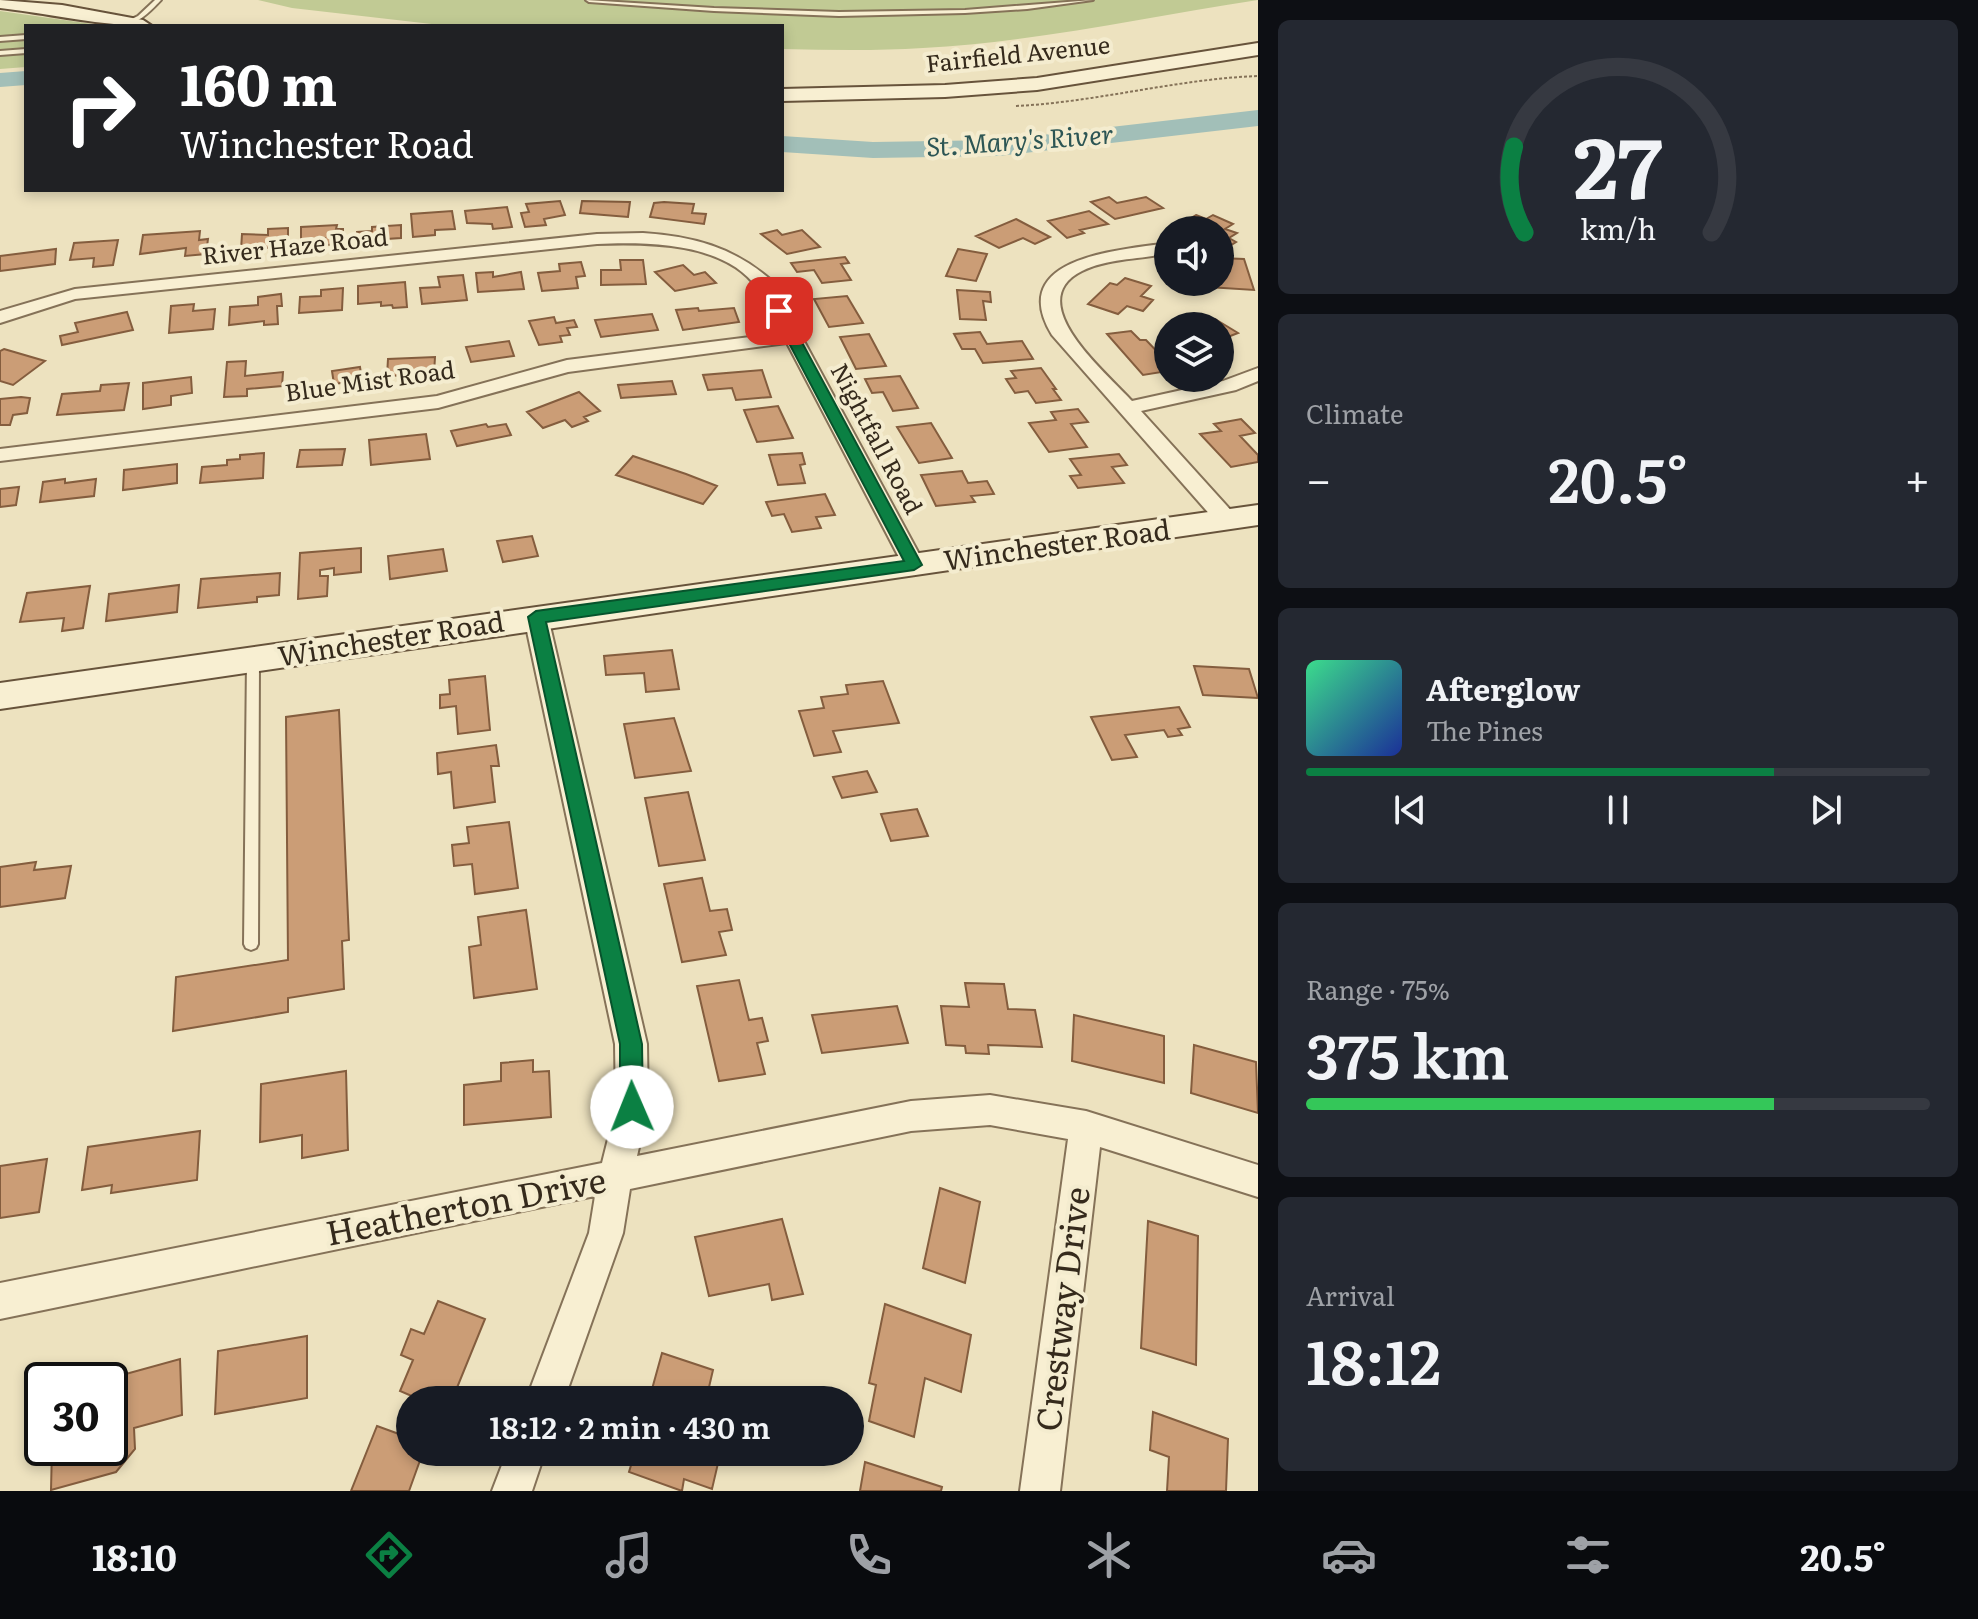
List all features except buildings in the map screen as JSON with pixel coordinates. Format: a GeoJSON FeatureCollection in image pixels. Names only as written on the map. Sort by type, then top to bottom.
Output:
{"type":"FeatureCollection","features":[{"type":"Feature","properties":{"kind":"street"},"geometry":{"type":"LineString","coordinates":[[0,3],[62,10],[126,24]]}},
{"type":"Feature","properties":{"kind":"street","name":"Fairfield Avenue"},"geometry":{"type":"LineString","coordinates":[[784,95],[945,91],[1037,84],[1258,49]]}},
{"type":"Feature","properties":{"kind":"street","name":"River Haze Road"},"geometry":{"type":"LineString","coordinates":[[0,317],[75,294],[597,239]]}},
{"type":"Feature","properties":{"kind":"street","name":"Nightfall Road"},"geometry":{"type":"LineString","coordinates":[[597,239],[652,239],[726,253],[748,266],[765,284],[914,565]]}},
{"type":"Feature","properties":{"kind":"street"},"geometry":{"type":"LineString","coordinates":[[1154,250],[1080,266],[1060,276],[1050,287],[1048,313],[1059,331],[1129,408],[1243,518]]}},
{"type":"Feature","properties":{"kind":"street","name":"Blue Mist Road"},"geometry":{"type":"LineString","coordinates":[[0,455],[438,402],[567,366],[792,337]]}},
{"type":"Feature","properties":{"kind":"street"},"geometry":{"type":"LineString","coordinates":[[1129,408],[1229,386],[1258,374]]}},
{"type":"Feature","properties":{"kind":"street","name":"Winchester Road"},"geometry":{"type":"LineString","coordinates":[[0,696],[1243,518]]}},
{"type":"Feature","properties":{"kind":"street"},"geometry":{"type":"LineString","coordinates":[[536,617],[631,1044],[632,1107],[615,1177],[606,1233],[550,1386]]}},
{"type":"Feature","properties":{"kind":"street","name":"Heatherton Drive"},"geometry":{"type":"LineString","coordinates":[[0,1301],[911,1116],[990,1110],[1086,1127],[1258,1181]]}},
{"type":"Feature","properties":{"kind":"street","name":"Crestway Drive"},"geometry":{"type":"LineString","coordinates":[[1040,1491],[1086,1127]]}},
{"type":"Feature","properties":{"kind":"street"},"geometry":{"type":"LineString","coordinates":[[512,1491],[521,1466]]}},
{"type":"Feature","properties":{"kind":"lane"},"geometry":{"type":"LineString","coordinates":[[132,24],[158,0]]}},
{"type":"Feature","properties":{"kind":"lane"},"geometry":{"type":"LineString","coordinates":[[589,0],[709,11],[802,14],[919,12],[1090,0]]}},
{"type":"Feature","properties":{"kind":"lane"},"geometry":{"type":"LineString","coordinates":[[0,39],[24,37]]}},
{"type":"Feature","properties":{"kind":"lane"},"geometry":{"type":"LineString","coordinates":[[0,53],[24,51]]}},
{"type":"Feature","properties":{"kind":"lane"},"geometry":{"type":"LineString","coordinates":[[251,944],[253,660]]}},
{"type":"Feature","properties":{"kind":"green space"},"geometry":{"type":"Polygon","coordinates":[[[258,0],[1258,0],[1007,40],[923,48],[852,50],[784,49],[784,24],[432,24],[292,8],[258,0]]]}},
{"type":"Feature","properties":{"kind":"green space"},"geometry":{"type":"Polygon","coordinates":[[[0,11],[92,24],[24,24],[24,67],[0,69],[0,11]]]}},
{"type":"Feature","properties":{"kind":"waterway","name":"St. Mary's River"},"geometry":{"type":"LineString","coordinates":[[0,80],[24,78]]}},
{"type":"Feature","properties":{"kind":"waterway","name":"St. Mary's River"},"geometry":{"type":"LineString","coordinates":[[784,144],[873,150],[998,148],[1258,118]]}},
{"type":"Feature","properties":{"kind":"route"},"geometry":{"type":"LineString","coordinates":[[632,1107],[631,1044],[536,617],[914,565],[779,311]]}}]}
